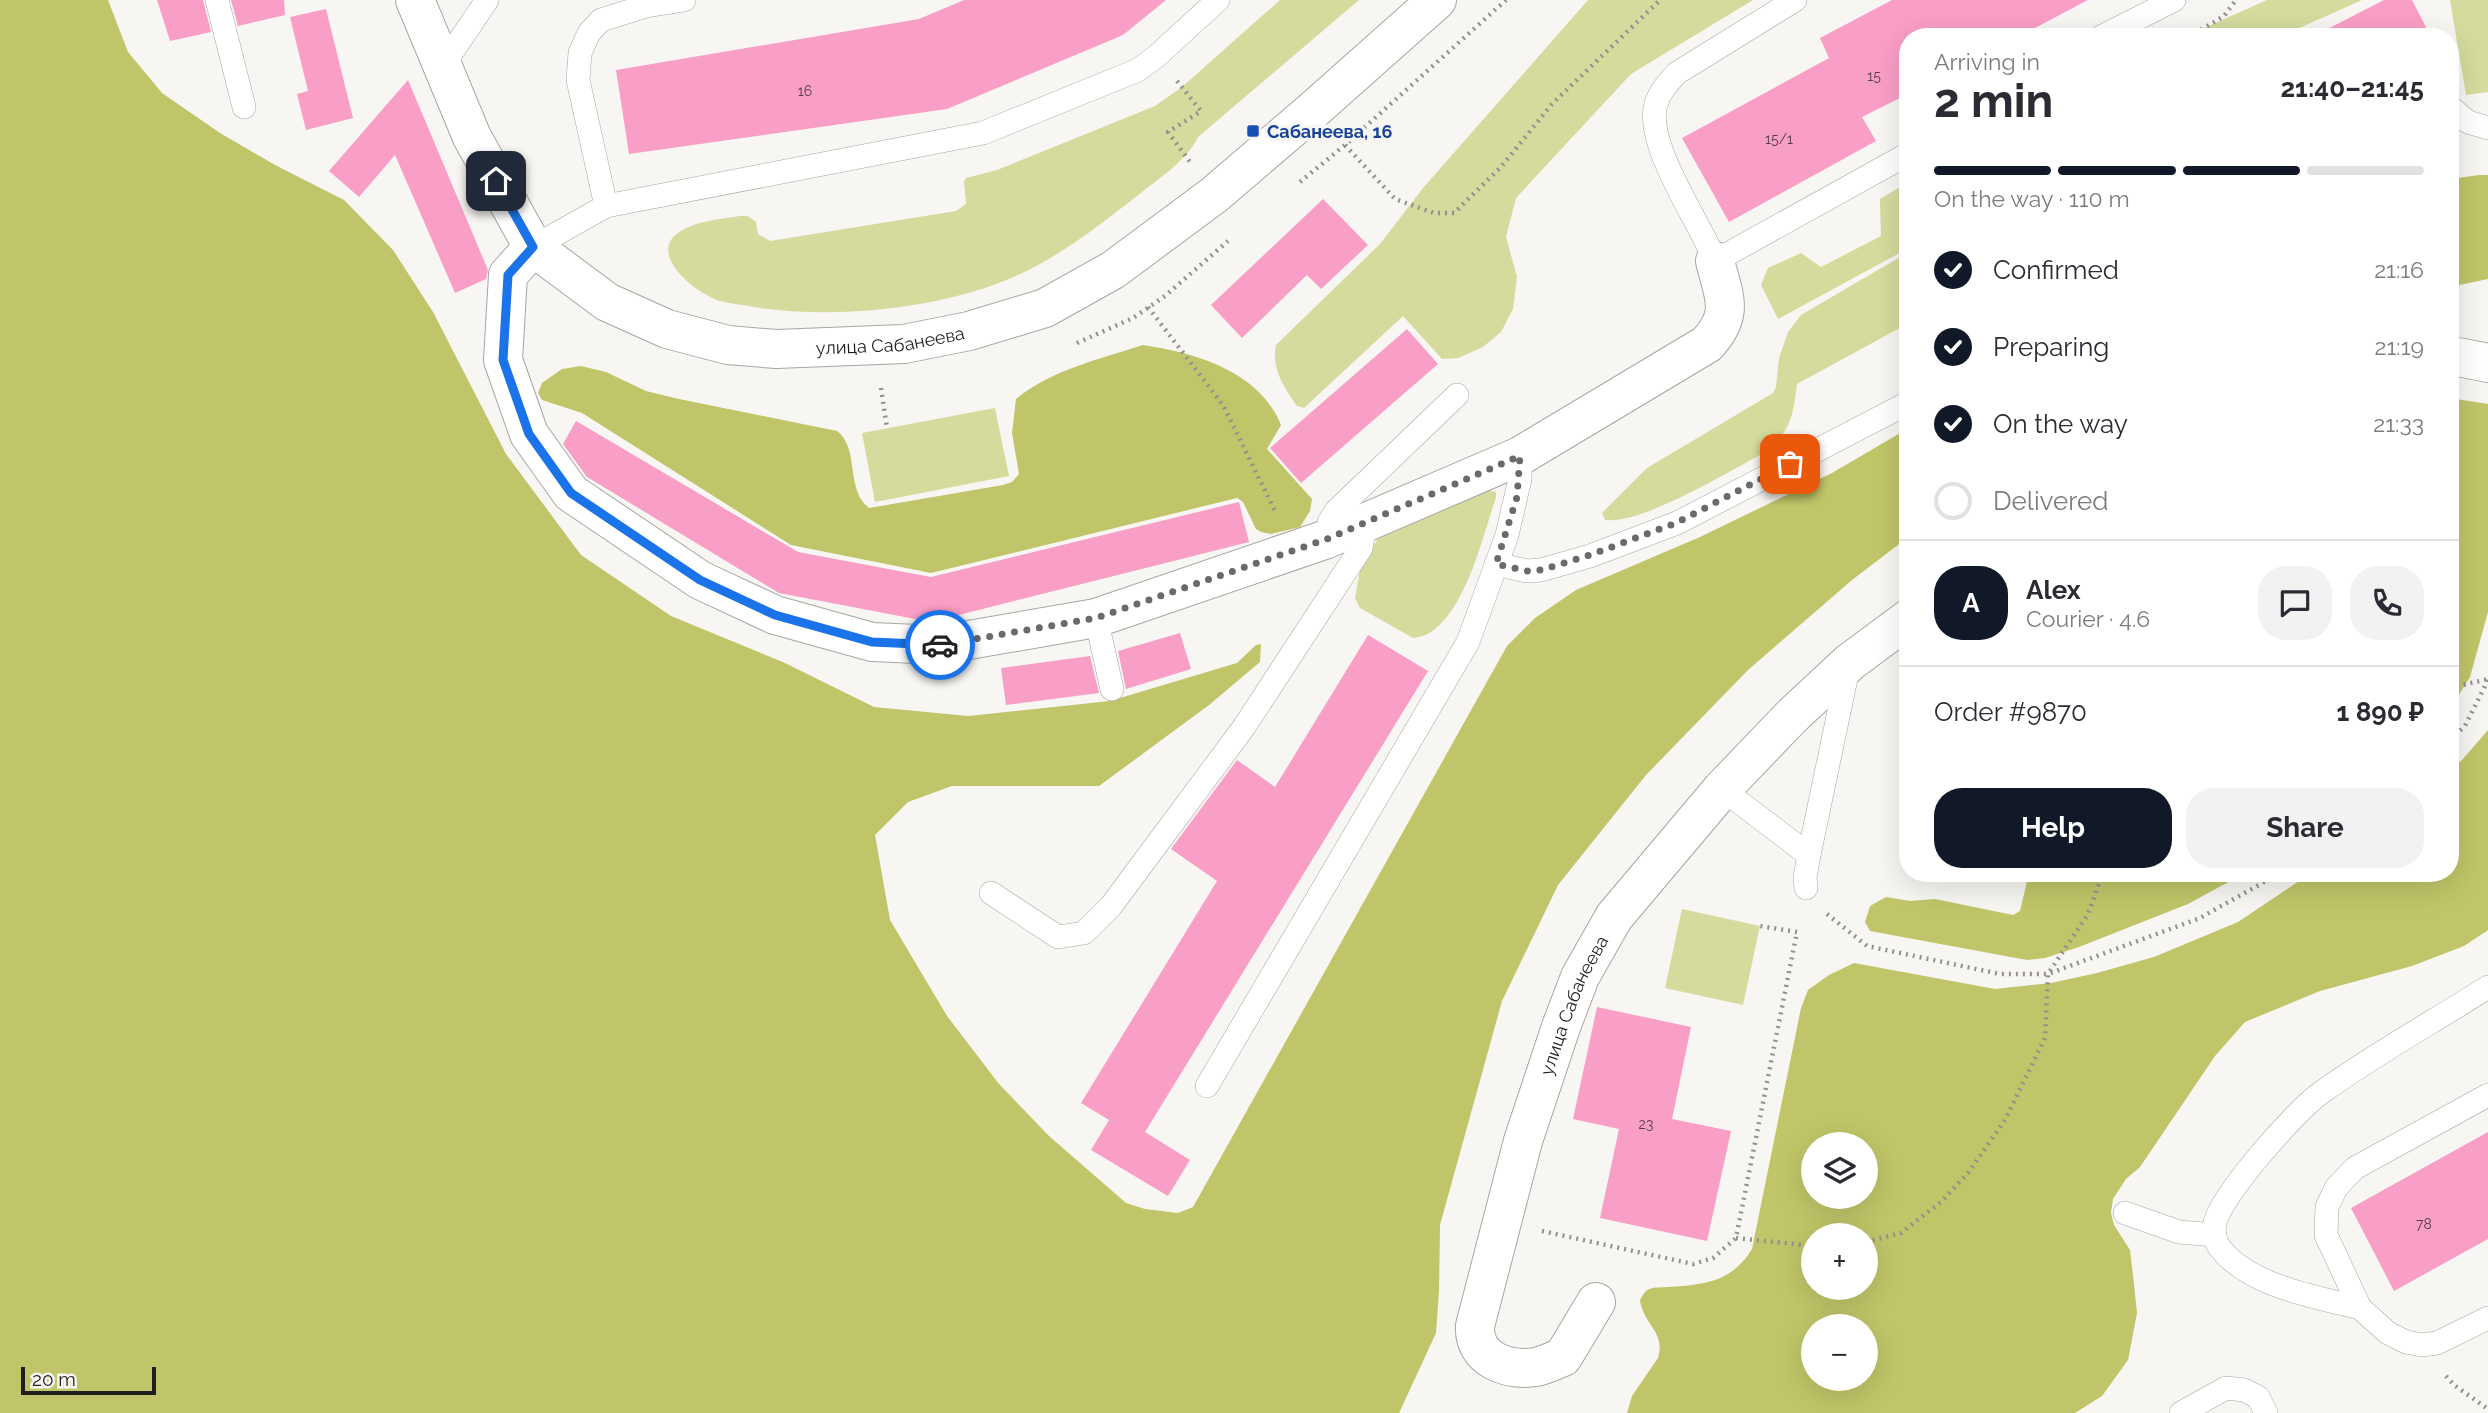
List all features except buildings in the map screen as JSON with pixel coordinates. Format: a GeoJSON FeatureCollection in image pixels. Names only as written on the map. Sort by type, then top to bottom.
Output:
{"type":"FeatureCollection","features":[{"type":"Feature","properties":{"kind":"street","name":"улица Сабанеева"},"geometry":{"type":"LineString","coordinates":[[415,0],[472,137],[533,247],[607,302],[667,329],[728,345],[776,349],[904,344],[969,331],[1045,308],[1113,270],[1214,195],[1437,0]]}},
{"type":"Feature","properties":{"kind":"street"},"geometry":{"type":"LineString","coordinates":[[533,247],[508,275],[503,360],[529,434],[571,493],[700,580],[775,615],[872,642],[940,645],[1096,618],[1344,531],[1520,456],[1707,344],[1721,329],[1726,306],[1715,261]]}},
{"type":"Feature","properties":{"kind":"street"},"geometry":{"type":"LineString","coordinates":[[2459,357],[2488,363]]}},
{"type":"Feature","properties":{"kind":"street","name":"улица Сабанеева"},"geometry":{"type":"LineString","coordinates":[[1596,1302],[1563,1357],[1536,1367],[1502,1363],[1482,1353],[1474,1339],[1475,1326],[1523,1142],[1580,977],[1614,917],[1722,789],[1792,716],[1850,662],[1899,626]]}},
{"type":"Feature","properties":{"kind":"lane"},"geometry":{"type":"LineString","coordinates":[[217,0],[244,107]]}},
{"type":"Feature","properties":{"kind":"lane"},"geometry":{"type":"LineString","coordinates":[[442,66],[487,0]]}},
{"type":"Feature","properties":{"kind":"lane"},"geometry":{"type":"LineString","coordinates":[[606,206],[578,80],[580,53],[589,33],[601,20],[646,6],[684,0]]}},
{"type":"Feature","properties":{"kind":"lane"},"geometry":{"type":"LineString","coordinates":[[533,247],[606,206],[983,133],[1138,70],[1218,0]]}},
{"type":"Feature","properties":{"kind":"lane"},"geometry":{"type":"LineString","coordinates":[[1795,0],[1677,73],[1662,89],[1655,107],[1661,153],[1715,261],[1899,159]]}},
{"type":"Feature","properties":{"kind":"lane"},"geometry":{"type":"LineString","coordinates":[[2119,28],[2174,0]]}},
{"type":"Feature","properties":{"kind":"lane"},"geometry":{"type":"LineString","coordinates":[[2459,114],[2468,122],[2488,128]]}},
{"type":"Feature","properties":{"kind":"lane"},"geometry":{"type":"LineString","coordinates":[[992,892],[1058,937],[1084,933],[1102,915],[1244,727],[1361,548],[1363,536],[1344,531],[1329,522],[1336,511],[1457,395]]}},
{"type":"Feature","properties":{"kind":"lane"},"geometry":{"type":"LineString","coordinates":[[1496,564],[1527,571],[1541,570],[1676,523],[1899,407]]}},
{"type":"Feature","properties":{"kind":"lane"},"geometry":{"type":"LineString","coordinates":[[1207,1086],[1468,642],[1517,497],[1520,456]]}},
{"type":"Feature","properties":{"kind":"lane"},"geometry":{"type":"LineString","coordinates":[[1096,618],[1112,689]]}},
{"type":"Feature","properties":{"kind":"lane"},"geometry":{"type":"LineString","coordinates":[[1807,888],[1805,877],[1809,855],[1850,662]]}},
{"type":"Feature","properties":{"kind":"lane"},"geometry":{"type":"LineString","coordinates":[[1722,789],[1809,855]]}},
{"type":"Feature","properties":{"kind":"lane"},"geometry":{"type":"LineString","coordinates":[[2360,1308],[2287,1289],[2259,1277],[2236,1262],[2220,1247],[2214,1235],[2215,1221],[2245,1172],[2319,1093],[2488,987]]}},
{"type":"Feature","properties":{"kind":"lane"},"geometry":{"type":"LineString","coordinates":[[2488,1095],[2355,1168],[2336,1188],[2327,1207],[2326,1235],[2360,1308],[2388,1333],[2406,1342],[2422,1345],[2437,1343],[2488,1318]]}},
{"type":"Feature","properties":{"kind":"lane"},"geometry":{"type":"LineString","coordinates":[[2125,1213],[2179,1232],[2214,1235]]}},
{"type":"Feature","properties":{"kind":"lane"},"geometry":{"type":"LineString","coordinates":[[2181,1413],[2226,1388],[2244,1390],[2258,1397],[2266,1413]]}},
{"type":"Feature","properties":{"kind":"path"},"geometry":{"type":"LineString","coordinates":[[1345,145],[1395,199],[1434,213],[1454,212],[1501,167],[1552,104],[1660,0]]}},
{"type":"Feature","properties":{"kind":"path"},"geometry":{"type":"LineString","coordinates":[[2204,28],[2224,16],[2236,0]]}},
{"type":"Feature","properties":{"kind":"path"},"geometry":{"type":"LineString","coordinates":[[1158,55],[1201,111],[1168,132],[1192,165]]}},
{"type":"Feature","properties":{"kind":"path"},"geometry":{"type":"LineString","coordinates":[[1149,307],[1223,405],[1278,518],[1287,552]]}},
{"type":"Feature","properties":{"kind":"path"},"geometry":{"type":"LineString","coordinates":[[881,382],[887,428]]}},
{"type":"Feature","properties":{"kind":"path"},"geometry":{"type":"LineString","coordinates":[[2459,686],[2488,679]]}},
{"type":"Feature","properties":{"kind":"path"},"geometry":{"type":"LineString","coordinates":[[2459,732],[2465,726],[2488,679]]}},
{"type":"Feature","properties":{"kind":"path"},"geometry":{"type":"LineString","coordinates":[[1878,1239],[1901,1233],[1941,1202],[1968,1173],[2005,1119],[2045,1038],[2048,974],[2088,914],[2100,882]]}},
{"type":"Feature","properties":{"kind":"path"},"geometry":{"type":"LineString","coordinates":[[1807,888],[1830,917],[1867,946],[2000,974],[2048,974],[2200,918],[2264,882]]}},
{"type":"Feature","properties":{"kind":"path"},"geometry":{"type":"LineString","coordinates":[[1503,1222],[1693,1264],[1713,1258],[1737,1238],[1797,932],[1760,926]]}},
{"type":"Feature","properties":{"kind":"path"},"geometry":{"type":"LineString","coordinates":[[1737,1238],[1801,1245]]}},
{"type":"Feature","properties":{"kind":"path"},"geometry":{"type":"LineString","coordinates":[[2422,1345],[2454,1385],[2488,1409]]}},
{"type":"Feature","properties":{"kind":"green space"},"geometry":{"type":"Polygon","coordinates":[[[0,0],[108,0],[128,52],[162,93],[220,133],[344,200],[393,250],[433,312],[506,454],[581,555],[671,616],[785,663],[874,707],[968,716],[1110,701],[1237,663],[1256,645],[1261,644],[1260,662],[1209,705],[1099,786],[952,786],[908,802],[875,835],[890,920],[947,1016],[999,1084],[1049,1136],[1126,1203],[1145,1209],[1178,1213],[1193,1207],[1507,646],[1535,618],[1576,590],[1700,537],[1832,473],[1899,434],[1899,544],[1852,580],[1748,670],[1646,775],[1558,885],[1502,1001],[1440,1225],[1436,1333],[1399,1413],[0,1413],[0,0]]]}},
{"type":"Feature","properties":{"kind":"green space"},"geometry":{"type":"Polygon","coordinates":[[[1280,0],[1359,0],[1198,137],[1181,160],[1166,174],[1076,241],[1023,273],[944,299],[878,310],[811,312],[717,300],[692,285],[680,275],[672,263],[668,252],[675,235],[694,225],[717,219],[747,216],[756,222],[758,234],[770,241],[956,211],[966,204],[966,178],[997,170],[1155,106],[1182,87],[1280,0]]]}},
{"type":"Feature","properties":{"kind":"green space"},"geometry":{"type":"Polygon","coordinates":[[[1588,0],[1753,0],[1631,74],[1516,198],[1506,237],[1517,277],[1513,309],[1501,332],[1483,347],[1458,358],[1442,359],[1403,316],[1304,408],[1297,406],[1277,370],[1276,345],[1380,244],[1423,188],[1588,0]]]}},
{"type":"Feature","properties":{"kind":"green space"},"geometry":{"type":"Polygon","coordinates":[[[2267,0],[2362,0],[2299,28],[2204,28],[2267,0]]]}},
{"type":"Feature","properties":{"kind":"green space"},"geometry":{"type":"Polygon","coordinates":[[[2450,0],[2488,0],[2488,92],[2466,95],[2459,53],[2459,28],[2455,28],[2450,0]]]}},
{"type":"Feature","properties":{"kind":"green space"},"geometry":{"type":"Polygon","coordinates":[[[2488,175],[2488,279],[2459,285],[2459,178],[2488,175]]]}},
{"type":"Feature","properties":{"kind":"green space"},"geometry":{"type":"Polygon","coordinates":[[[1899,188],[1899,253],[1778,319],[1761,285],[1768,268],[1801,253],[1821,267],[1881,236],[1880,199],[1899,188]]]}},
{"type":"Feature","properties":{"kind":"green space"},"geometry":{"type":"Polygon","coordinates":[[[1899,258],[1899,328],[1797,384],[1790,420],[1783,435],[1769,450],[1664,505],[1641,514],[1605,520],[1602,513],[1647,468],[1773,393],[1779,358],[1788,332],[1801,315],[1899,258]]]}},
{"type":"Feature","properties":{"kind":"green space"},"geometry":{"type":"Polygon","coordinates":[[[1143,345],[1184,353],[1224,368],[1242,378],[1271,406],[1281,425],[1267,449],[1312,499],[1310,511],[1300,527],[1271,534],[1261,532],[1256,529],[1243,502],[1237,498],[931,573],[791,545],[582,413],[542,400],[538,393],[542,383],[562,369],[581,366],[606,372],[646,391],[837,431],[848,448],[857,491],[869,508],[1012,482],[1019,474],[1012,433],[1016,399],[1060,373],[1143,345]]]}},
{"type":"Feature","properties":{"kind":"green space"},"geometry":{"type":"Polygon","coordinates":[[[2459,399],[2488,404],[2488,612],[2470,677],[2459,695],[2459,399]]]}},
{"type":"Feature","properties":{"kind":"green space"},"geometry":{"type":"Polygon","coordinates":[[[995,408],[1009,476],[875,502],[862,433],[995,408]]]}},
{"type":"Feature","properties":{"kind":"green space"},"geometry":{"type":"Polygon","coordinates":[[[1486,490],[1496,492],[1496,497],[1477,558],[1457,602],[1444,620],[1430,633],[1413,638],[1360,608],[1355,598],[1360,570],[1379,536],[1486,490]]]}},
{"type":"Feature","properties":{"kind":"green space"},"geometry":{"type":"Polygon","coordinates":[[[2488,730],[2488,930],[2464,946],[2412,966],[2320,991],[2245,1022],[2215,1056],[2140,1167],[2126,1179],[2113,1199],[2111,1213],[2114,1225],[2130,1250],[2137,1313],[2128,1360],[2102,1396],[2075,1413],[1627,1413],[1632,1396],[1658,1358],[1660,1349],[1657,1335],[1642,1308],[1640,1300],[1644,1293],[1653,1288],[1716,1280],[1735,1269],[1752,1249],[1801,1008],[1808,990],[1829,975],[1854,963],[1995,989],[2051,983],[2154,957],[2238,922],[2298,882],[2459,882],[2459,762],[2488,730]]]}},
{"type":"Feature","properties":{"kind":"green space"},"geometry":{"type":"Polygon","coordinates":[[[2027,882],[2228,882],[2188,904],[2079,947],[2045,958],[2027,960],[1870,931],[1865,922],[1870,906],[1886,897],[1910,901],[1935,899],[2013,915],[2020,911],[2027,882]]]}},
{"type":"Feature","properties":{"kind":"green space"},"geometry":{"type":"Polygon","coordinates":[[[1682,909],[1760,926],[1743,1005],[1665,988],[1682,909]]]}},
{"type":"Feature","properties":{"kind":"way so far"},"geometry":{"type":"LineString","coordinates":[[940,645],[1096,618],[1327,539],[1520,456],[1517,497],[1496,564],[1527,571],[1541,570],[1590,555],[1676,523],[1790,464]]}},
{"type":"Feature","properties":{"kind":"place","name":"Сабанеева, 16"},"geometry":{"type":"Point","coordinates":[1253,131]}},
{"type":"Feature","properties":{"kind":"route"},"geometry":{"type":"LineString","coordinates":[[496,181],[533,247],[508,275],[503,360],[529,434],[571,493],[700,580],[775,615],[872,642],[940,645]]}}]}
